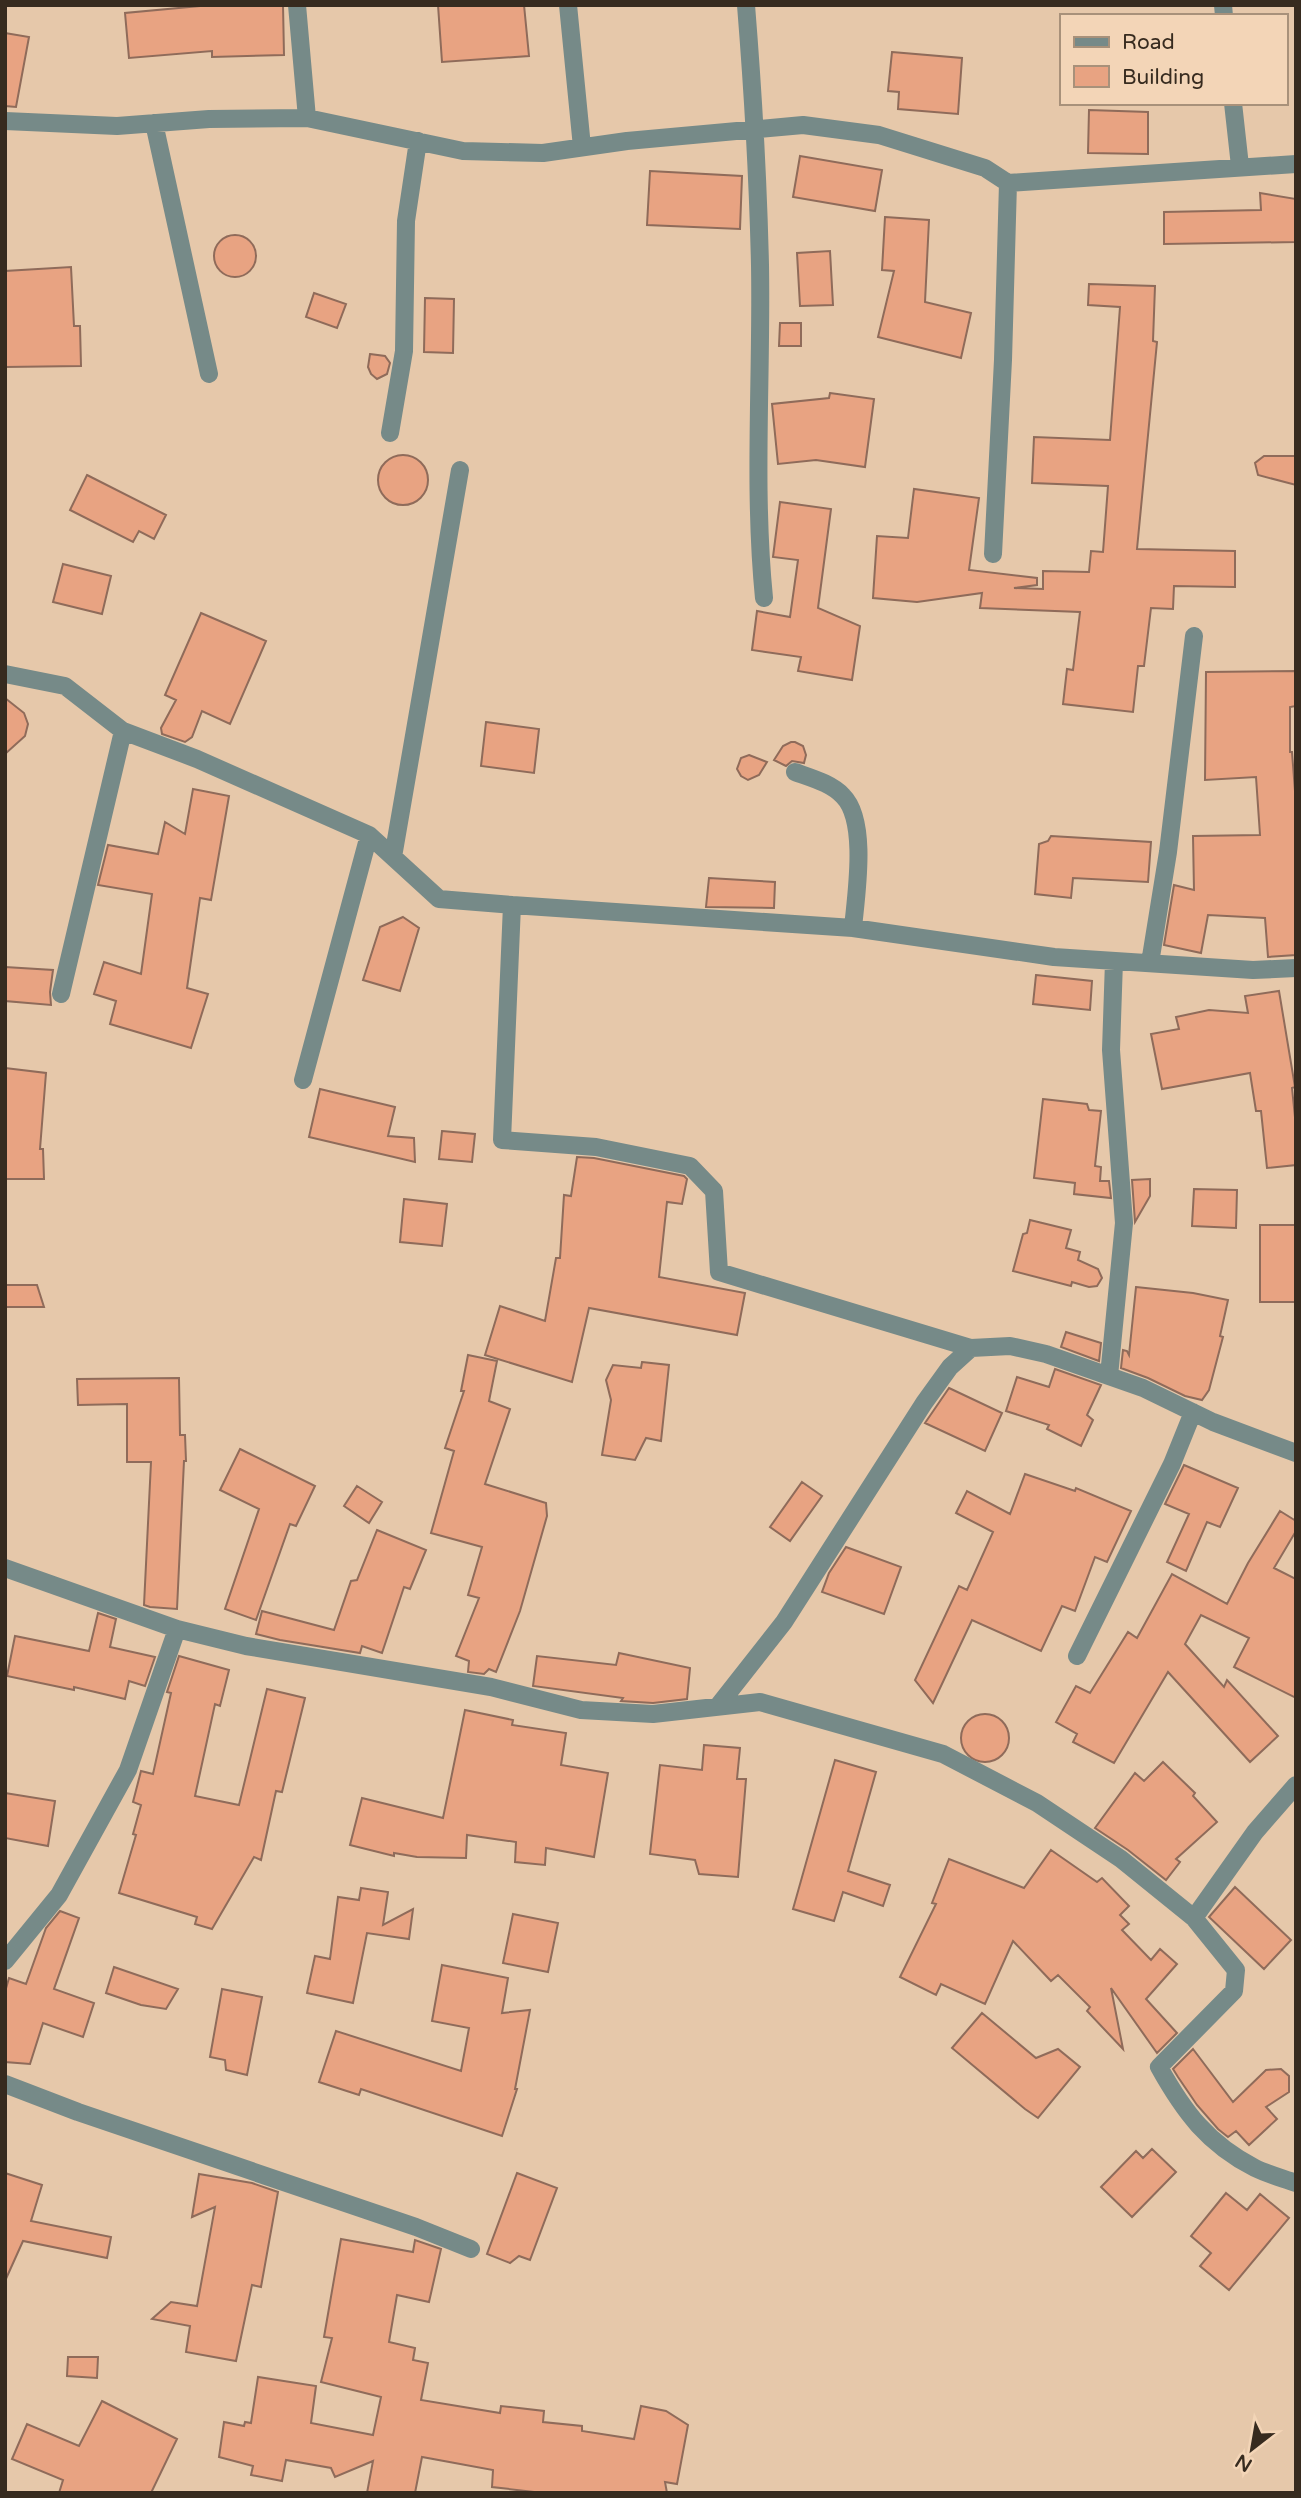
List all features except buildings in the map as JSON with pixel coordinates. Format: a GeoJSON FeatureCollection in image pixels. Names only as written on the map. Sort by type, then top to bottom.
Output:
{"type":"FeatureCollection","features":[{"type":"Feature","properties":{"kind":"street"},"geometry":{"type":"LineString","coordinates":[[297,5],[307,118]]}},
{"type":"Feature","properties":{"kind":"street"},"geometry":{"type":"LineString","coordinates":[[568,5],[582,147]]}},
{"type":"Feature","properties":{"kind":"street"},"geometry":{"type":"LineString","coordinates":[[746,5],[756,129],[760,267],[757,455],[764,598]]}},
{"type":"Feature","properties":{"kind":"street"},"geometry":{"type":"LineString","coordinates":[[1233,105],[1240,166]]}},
{"type":"Feature","properties":{"kind":"street"},"geometry":{"type":"LineString","coordinates":[[5,121],[117,126],[209,119],[307,118],[463,151],[543,153],[627,141],[803,125],[879,135],[985,168],[1008,183],[1296,163]]}},
{"type":"Feature","properties":{"kind":"street"},"geometry":{"type":"LineString","coordinates":[[155,123],[209,374]]}},
{"type":"Feature","properties":{"kind":"street"},"geometry":{"type":"LineString","coordinates":[[390,433],[404,351],[406,221],[418,141]]}},
{"type":"Feature","properties":{"kind":"street"},"geometry":{"type":"LineString","coordinates":[[993,554],[1003,360],[1008,183]]}},
{"type":"Feature","properties":{"kind":"street"},"geometry":{"type":"LineString","coordinates":[[393,857],[460,470]]}},
{"type":"Feature","properties":{"kind":"street"},"geometry":{"type":"LineString","coordinates":[[1150,963],[1168,852],[1194,636]]}},
{"type":"Feature","properties":{"kind":"street"},"geometry":{"type":"LineString","coordinates":[[5,674],[65,686],[124,731],[197,759],[369,835],[439,899],[853,928],[1054,957],[1253,970],[1296,968]]}},
{"type":"Feature","properties":{"kind":"street"},"geometry":{"type":"LineString","coordinates":[[61,993],[124,731]]}},
{"type":"Feature","properties":{"kind":"street"},"geometry":{"type":"LineString","coordinates":[[795,772],[827,784],[845,797],[856,822],[859,862],[853,928]]}},
{"type":"Feature","properties":{"kind":"street"},"geometry":{"type":"LineString","coordinates":[[303,1080],[369,835]]}},
{"type":"Feature","properties":{"kind":"street"},"geometry":{"type":"LineString","coordinates":[[512,905],[502,1140],[596,1147],[690,1166],[714,1191],[719,1272],[971,1348],[1010,1346],[1046,1354],[1143,1388],[1213,1422],[1296,1453]]}},
{"type":"Feature","properties":{"kind":"street"},"geometry":{"type":"LineString","coordinates":[[1109,1376],[1124,1223],[1111,1049],[1114,961]]}},
{"type":"Feature","properties":{"kind":"street"},"geometry":{"type":"LineString","coordinates":[[718,1706],[784,1622],[930,1394],[950,1367],[971,1348]]}},
{"type":"Feature","properties":{"kind":"street"},"geometry":{"type":"LineString","coordinates":[[1077,1656],[1172,1464],[1193,1412]]}},
{"type":"Feature","properties":{"kind":"street"},"geometry":{"type":"LineString","coordinates":[[5,1568],[177,1629],[309,1658],[492,1687],[581,1710],[653,1714],[760,1702],[943,1754],[1037,1803],[1121,1859],[1194,1917],[1236,1970],[1234,1991],[1158,2067],[1181,2106],[1210,2140],[1255,2168],[1296,2183]]}},
{"type":"Feature","properties":{"kind":"street"},"geometry":{"type":"LineString","coordinates":[[5,1961],[59,1895],[128,1770],[177,1629]]}},
{"type":"Feature","properties":{"kind":"street"},"geometry":{"type":"LineString","coordinates":[[1194,1917],[1255,1832],[1296,1785]]}},
{"type":"Feature","properties":{"kind":"street"},"geometry":{"type":"LineString","coordinates":[[5,2084],[78,2112],[416,2227],[471,2249]]}}]}
